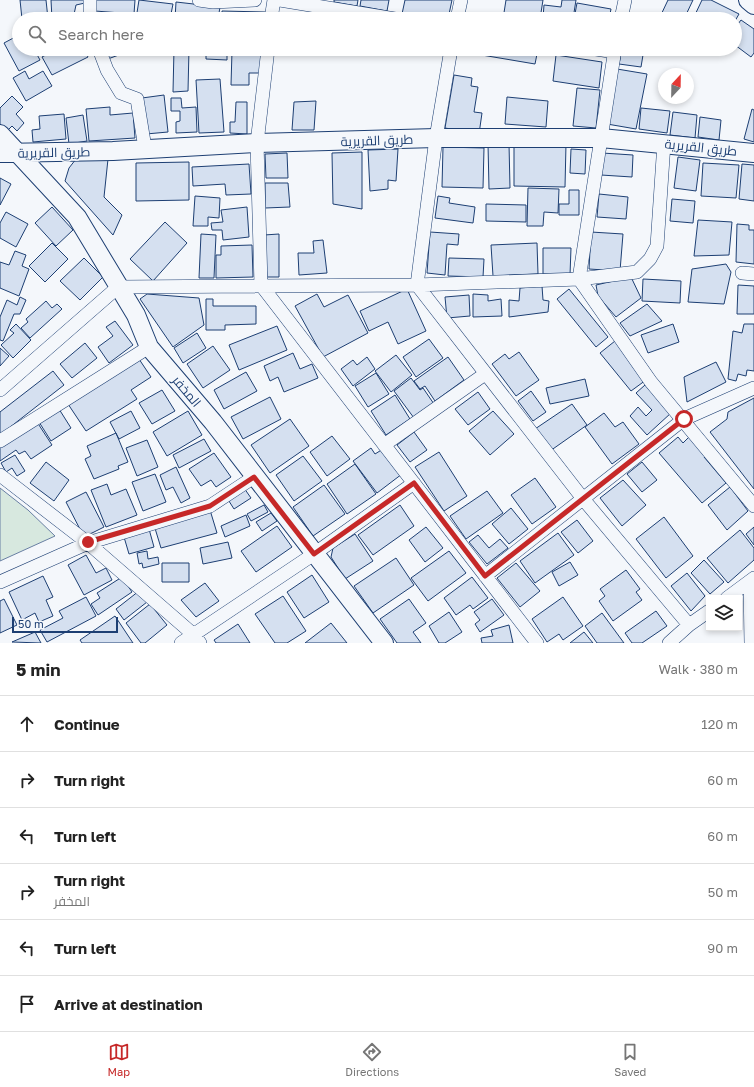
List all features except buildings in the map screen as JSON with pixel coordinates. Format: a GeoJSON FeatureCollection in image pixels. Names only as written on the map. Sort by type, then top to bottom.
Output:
{"type":"FeatureCollection","features":[{"type":"Feature","properties":{"kind":"street"},"geometry":{"type":"LineString","coordinates":[[90,0],[90,12]]}},
{"type":"Feature","properties":{"kind":"street"},"geometry":{"type":"LineString","coordinates":[[199,0],[213,2],[254,0]]}},
{"type":"Feature","properties":{"kind":"street"},"geometry":{"type":"LineString","coordinates":[[272,12],[274,0]]}},
{"type":"Feature","properties":{"kind":"street"},"geometry":{"type":"LineString","coordinates":[[280,0],[353,12]]}},
{"type":"Feature","properties":{"kind":"street"},"geometry":{"type":"LineString","coordinates":[[458,12],[461,0]]}},
{"type":"Feature","properties":{"kind":"street"},"geometry":{"type":"LineString","coordinates":[[622,12],[625,0]]}},
{"type":"Feature","properties":{"kind":"street"},"geometry":{"type":"LineString","coordinates":[[748,0],[754,4]]}},
{"type":"Feature","properties":{"kind":"street"},"geometry":{"type":"LineString","coordinates":[[102,56],[107,70],[121,93],[137,99],[144,148]]}},
{"type":"Feature","properties":{"kind":"street"},"geometry":{"type":"LineString","coordinates":[[267,56],[257,143],[261,285],[537,643]]}},
{"type":"Feature","properties":{"kind":"street"},"geometry":{"type":"LineString","coordinates":[[451,56],[436,138],[417,285],[584,500],[689,625]]}},
{"type":"Feature","properties":{"kind":"street"},"geometry":{"type":"LineString","coordinates":[[614,56],[579,279],[651,382],[684,419],[754,506]]}},
{"type":"Feature","properties":{"kind":"street","name":"المخفر"},"geometry":{"type":"LineString","coordinates":[[0,134],[77,217],[136,315],[149,347],[213,422],[254,477],[384,643]]}},
{"type":"Feature","properties":{"kind":"street","name":"طريق القريرية"},"geometry":{"type":"LineString","coordinates":[[0,153],[113,151],[144,148],[257,143],[436,138],[601,138],[754,153]]}},
{"type":"Feature","properties":{"kind":"street"},"geometry":{"type":"LineString","coordinates":[[0,390],[118,287],[417,285],[579,279],[637,272],[650,259],[658,246],[664,143]]}},
{"type":"Feature","properties":{"kind":"street"},"geometry":{"type":"LineString","coordinates":[[0,441],[149,347]]}},
{"type":"Feature","properties":{"kind":"street"},"geometry":{"type":"LineString","coordinates":[[384,446],[485,374]]}},
{"type":"Feature","properties":{"kind":"street"},"geometry":{"type":"LineString","coordinates":[[485,576],[584,500],[684,419],[754,388]]}},
{"type":"Feature","properties":{"kind":"street"},"geometry":{"type":"LineString","coordinates":[[0,475],[88,542],[197,639]]}},
{"type":"Feature","properties":{"kind":"street"},"geometry":{"type":"LineString","coordinates":[[0,582],[88,542],[210,506],[254,477]]}},
{"type":"Feature","properties":{"kind":"street"},"geometry":{"type":"LineString","coordinates":[[181,643],[197,639],[414,483]]}},
{"type":"Feature","properties":{"kind":"street"},"geometry":{"type":"LineString","coordinates":[[731,595],[752,580]]}},
{"type":"Feature","properties":{"kind":"street"},"geometry":{"type":"LineString","coordinates":[[751,643],[752,580]]}},
{"type":"Feature","properties":{"kind":"street"},"geometry":{"type":"LineString","coordinates":[[669,643],[689,625],[706,613]]}},
{"type":"Feature","properties":{"kind":"shaded area"},"geometry":{"type":"Polygon","coordinates":[[[0,488],[28,510],[55,536],[0,561],[0,488]]]}},
{"type":"Feature","properties":{"kind":"route"},"geometry":{"type":"LineString","coordinates":[[88,542],[210,506],[254,477],[314,554],[414,483],[485,576],[584,500],[684,419]]}}]}
